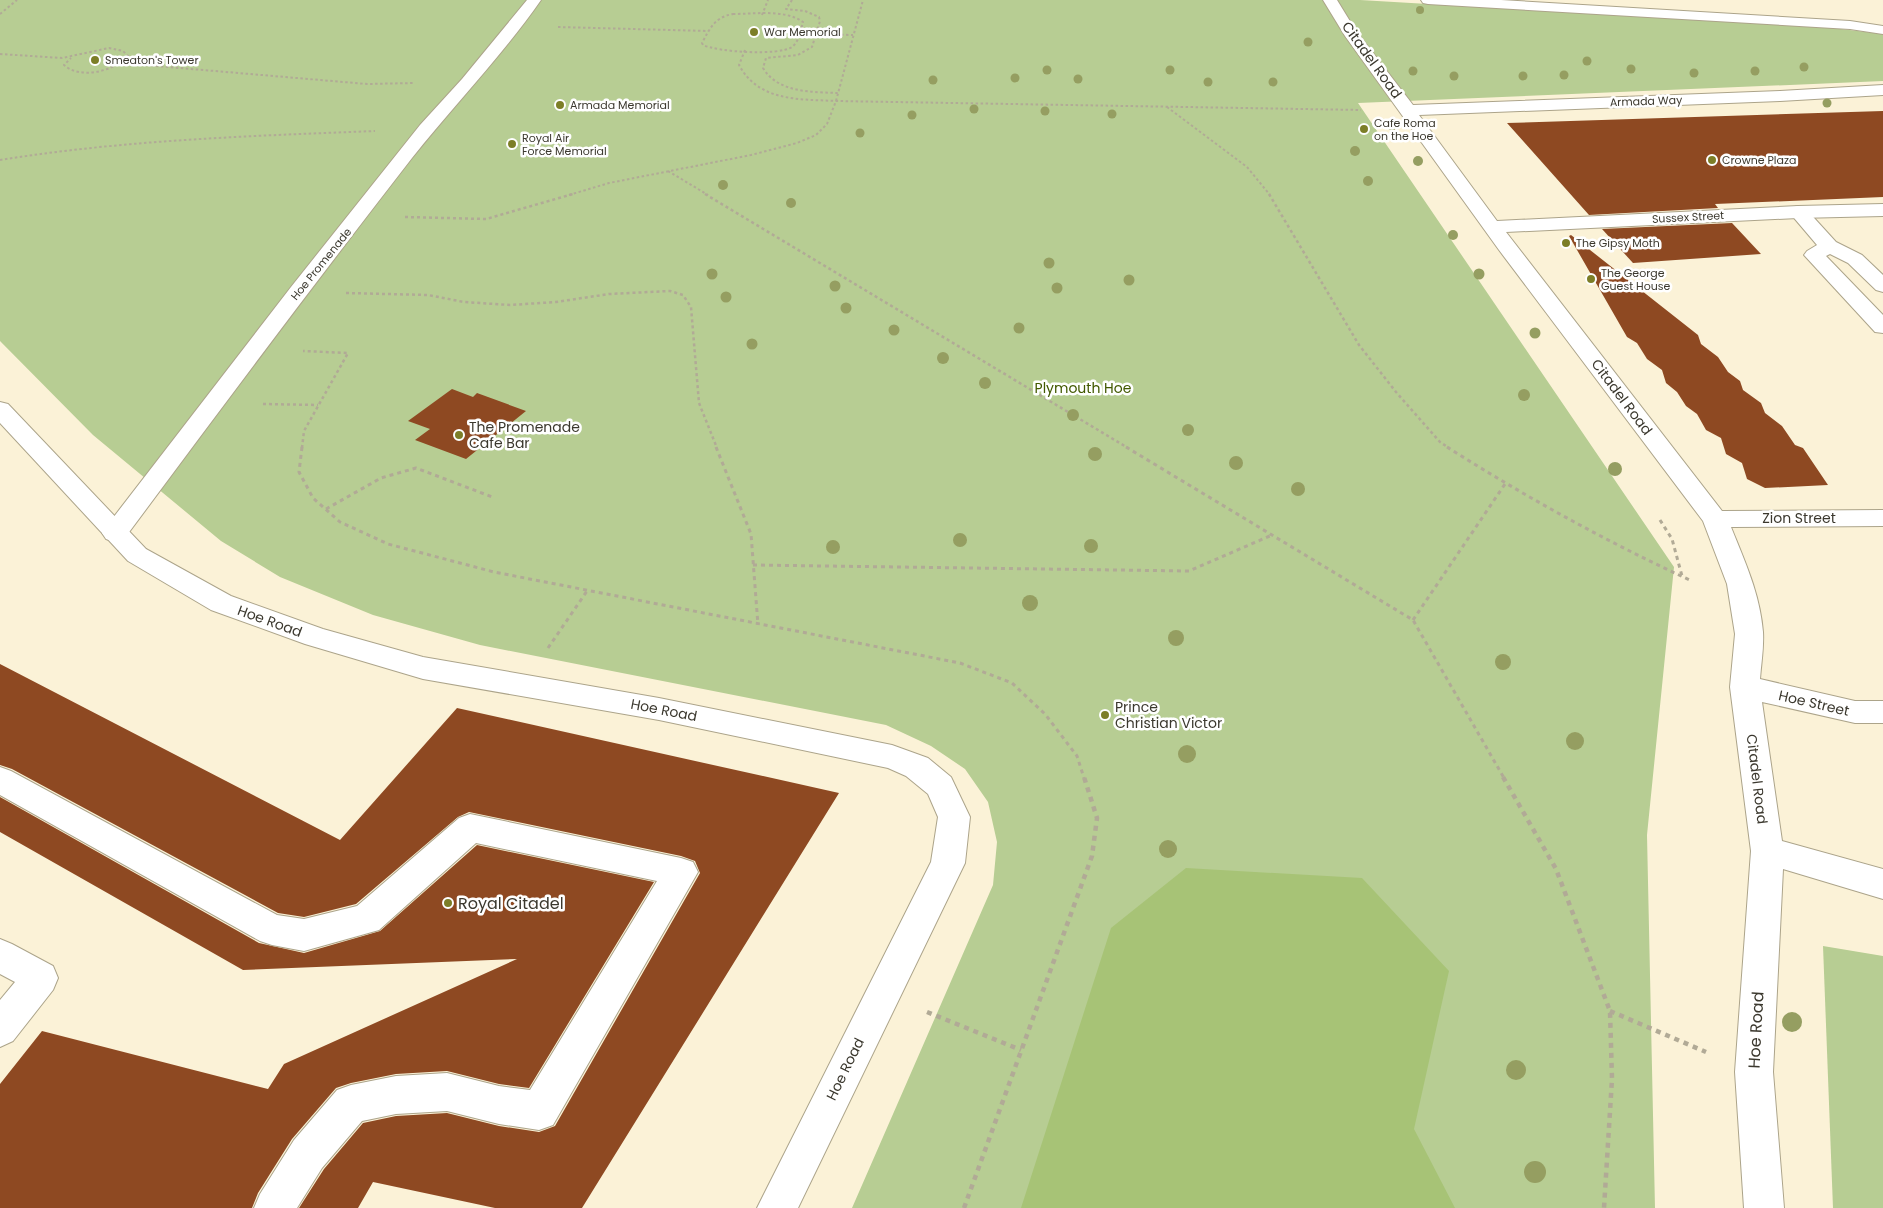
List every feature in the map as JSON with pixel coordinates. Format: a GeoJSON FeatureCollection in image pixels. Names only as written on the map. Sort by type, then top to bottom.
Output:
{"type":"FeatureCollection","features":[{"type":"Feature","properties":{"kind":"street","name":"Hoe Promenade"},"geometry":{"type":"LineString","coordinates":[[115,534],[298,291],[426,129],[468,82],[534,0]]}},
{"type":"Feature","properties":{"kind":"street","name":"Citadel Road"},"geometry":{"type":"LineString","coordinates":[[1330,0],[1350,33],[1492,227],[1715,519],[1741,584],[1746,606],[1749,634],[1745,687],[1767,851]]}},
{"type":"Feature","properties":{"kind":"street"},"geometry":{"type":"LineString","coordinates":[[1428,0],[1850,25],[1883,30]]}},
{"type":"Feature","properties":{"kind":"street"},"geometry":{"type":"LineString","coordinates":[[1681,0],[1698,15]]}},
{"type":"Feature","properties":{"kind":"street","name":"Armada Way"},"geometry":{"type":"LineString","coordinates":[[1411,115],[1883,90]]}},
{"type":"Feature","properties":{"kind":"street","name":"Sussex Street"},"geometry":{"type":"LineString","coordinates":[[1492,227],[1798,212],[1883,210]]}},
{"type":"Feature","properties":{"kind":"street"},"geometry":{"type":"LineString","coordinates":[[1798,212],[1829,246],[1855,260],[1883,286]]}},
{"type":"Feature","properties":{"kind":"street"},"geometry":{"type":"LineString","coordinates":[[1829,246],[1814,255],[1883,327]]}},
{"type":"Feature","properties":{"kind":"street","name":"Hoe Road"},"geometry":{"type":"LineString","coordinates":[[0,409],[115,534],[137,555],[221,603],[315,637],[423,668],[659,709],[892,757],[917,767],[940,786],[954,817],[948,863],[777,1208]]}},
{"type":"Feature","properties":{"kind":"street","name":"Zion Street"},"geometry":{"type":"LineString","coordinates":[[1715,519],[1883,518]]}},
{"type":"Feature","properties":{"kind":"street","name":"Hoe Street"},"geometry":{"type":"LineString","coordinates":[[1745,687],[1855,712],[1883,712]]}},
{"type":"Feature","properties":{"kind":"street"},"geometry":{"type":"LineString","coordinates":[[0,780],[272,930],[304,935],[367,920],[470,828],[681,872],[539,1111],[499,1105],[447,1092],[396,1095],[351,1104],[308,1154],[274,1208]]}},
{"type":"Feature","properties":{"kind":"street"},"geometry":{"type":"LineString","coordinates":[[1767,851],[1883,884]]}},
{"type":"Feature","properties":{"kind":"street","name":"Hoe Road"},"geometry":{"type":"LineString","coordinates":[[1764,1208],[1754,1072],[1767,851]]}},
{"type":"Feature","properties":{"kind":"street"},"geometry":{"type":"LineString","coordinates":[[0,954],[40,978],[0,1029]]}},
{"type":"Feature","properties":{"kind":"path"},"geometry":{"type":"LineString","coordinates":[[0,14],[17,0]]}},
{"type":"Feature","properties":{"kind":"path"},"geometry":{"type":"LineString","coordinates":[[762,15],[768,0]]}},
{"type":"Feature","properties":{"kind":"path"},"geometry":{"type":"LineString","coordinates":[[792,0],[786,9],[805,11],[818,17],[820,21],[812,47],[787,57],[766,58],[763,68],[770,78],[783,85],[801,90],[838,93]]}},
{"type":"Feature","properties":{"kind":"path"},"geometry":{"type":"LineString","coordinates":[[359,216],[486,219],[583,190],[751,155],[797,143],[816,135],[827,124],[836,101],[863,0]]}},
{"type":"Feature","properties":{"kind":"path"},"geometry":{"type":"LineString","coordinates":[[762,15],[790,16],[802,20],[803,22],[795,45],[782,51],[716,50],[706,47],[702,43],[714,20],[722,16],[762,15]]}},
{"type":"Feature","properties":{"kind":"path"},"geometry":{"type":"LineString","coordinates":[[513,26],[708,31]]}},
{"type":"Feature","properties":{"kind":"path"},"geometry":{"type":"LineString","coordinates":[[816,34],[854,35]]}},
{"type":"Feature","properties":{"kind":"path"},"geometry":{"type":"LineString","coordinates":[[0,54],[71,58],[93,51],[116,49],[123,50],[128,56],[122,63]]}},
{"type":"Feature","properties":{"kind":"path"},"geometry":{"type":"LineString","coordinates":[[745,50],[738,65],[742,76],[754,86],[790,98],[836,101],[1398,110],[1402,118],[1411,115]]}},
{"type":"Feature","properties":{"kind":"path"},"geometry":{"type":"LineString","coordinates":[[71,58],[64,65],[76,72],[95,71],[122,63],[367,84],[468,82]]}},
{"type":"Feature","properties":{"kind":"path"},"geometry":{"type":"LineString","coordinates":[[1166,106],[1247,167],[1267,190],[1359,345],[1396,392],[1440,442],[1505,484],[1628,552],[1746,606]]}},
{"type":"Feature","properties":{"kind":"path"},"geometry":{"type":"LineString","coordinates":[[0,160],[36,153],[116,145],[426,129]]}},
{"type":"Feature","properties":{"kind":"path"},"geometry":{"type":"LineString","coordinates":[[668,171],[1413,620],[1556,869],[1610,1011],[1612,1080],[1604,1208]]}},
{"type":"Feature","properties":{"kind":"path"},"geometry":{"type":"LineString","coordinates":[[294,351],[348,353],[304,432],[299,472],[313,498],[340,522],[388,544],[494,572],[758,625],[751,534],[699,403],[691,307],[683,295],[670,291],[649,291],[610,294],[556,302],[510,305],[464,302],[428,295],[298,291]]}},
{"type":"Feature","properties":{"kind":"path"},"geometry":{"type":"LineString","coordinates":[[261,404],[318,405]]}},
{"type":"Feature","properties":{"kind":"path"},"geometry":{"type":"LineString","coordinates":[[326,509],[381,478],[416,468],[495,498]]}},
{"type":"Feature","properties":{"kind":"path"},"geometry":{"type":"LineString","coordinates":[[1413,620],[1505,484]]}},
{"type":"Feature","properties":{"kind":"path"},"geometry":{"type":"LineString","coordinates":[[753,565],[1189,571],[1272,535]]}},
{"type":"Feature","properties":{"kind":"path"},"geometry":{"type":"LineString","coordinates":[[522,685],[587,591]]}},
{"type":"Feature","properties":{"kind":"path"},"geometry":{"type":"LineString","coordinates":[[882,994],[1021,1050]]}},
{"type":"Feature","properties":{"kind":"path"},"geometry":{"type":"LineString","coordinates":[[1610,1011],[1754,1072]]}},
{"type":"Feature","properties":{"kind":"green space","name":"Plymouth Hoe"},"geometry":{"type":"Polygon","coordinates":[[[0,0],[1360,0],[1824,27],[1883,34],[1883,81],[1358,103],[1674,567],[1647,835],[1655,1208],[852,1208],[993,885],[997,842],[988,802],[965,769],[931,746],[886,725],[480,645],[373,615],[280,577],[221,541],[93,435],[0,341],[0,0]]]}},
{"type":"Feature","properties":{"kind":"green space"},"geometry":{"type":"Polygon","coordinates":[[[1186,868],[1362,878],[1449,971],[1414,1129],[1455,1208],[1021,1208],[1111,928],[1186,868]]]}},
{"type":"Feature","properties":{"kind":"green space"},"geometry":{"type":"Polygon","coordinates":[[[1823,946],[1883,956],[1883,1208],[1833,1208],[1823,946]]]}},
{"type":"Feature","properties":{"kind":"building","name":"Crowne Plaza"},"geometry":{"type":"Polygon","coordinates":[[[1883,111],[1883,197],[1715,204],[1718,208],[1589,215],[1507,123],[1883,111]]]}},
{"type":"Feature","properties":{"kind":"building"},"geometry":{"type":"Polygon","coordinates":[[[1732,223],[1761,254],[1633,263],[1602,229],[1732,223]]]}},
{"type":"Feature","properties":{"kind":"building"},"geometry":{"type":"Polygon","coordinates":[[[1571,235],[1698,335],[1701,344],[1718,357],[1728,372],[1740,381],[1743,390],[1761,403],[1765,413],[1782,426],[1795,445],[1803,448],[1828,485],[1765,488],[1747,479],[1742,463],[1726,454],[1721,438],[1706,430],[1697,414],[1686,406],[1677,392],[1666,383],[1662,370],[1647,359],[1637,343],[1627,337],[1569,236],[1571,235]]]}},
{"type":"Feature","properties":{"kind":"building","name":"The Promenade Cafe Bar"},"geometry":{"type":"Polygon","coordinates":[[[452,389],[473,397],[477,393],[526,411],[466,459],[415,440],[430,429],[408,421],[452,389]]]}},
{"type":"Feature","properties":{"kind":"building"},"geometry":{"type":"Polygon","coordinates":[[[0,664],[340,840],[457,708],[839,793],[582,1208],[495,1208],[373,1182],[358,1208],[299,1208],[324,1169],[363,1123],[396,1116],[447,1113],[499,1126],[539,1132],[555,1126],[700,873],[695,861],[681,856],[469,812],[458,817],[356,904],[304,917],[278,913],[12,769],[0,765],[0,664]]]}},
{"type":"Feature","properties":{"kind":"building"},"geometry":{"type":"Polygon","coordinates":[[[0,797],[259,943],[304,953],[380,931],[477,845],[654,882],[529,1088],[499,1084],[447,1071],[396,1074],[336,1088],[292,1139],[258,1193],[252,1208],[0,1208],[0,1084],[42,1031],[268,1089],[284,1064],[517,959],[243,970],[0,832],[0,797]]]}},
{"type":"Feature","properties":{"kind":"place","name":"War Memorial"},"geometry":{"type":"Point","coordinates":[754,32]}},
{"type":"Feature","properties":{"kind":"place","name":"Smeaton's Tower"},"geometry":{"type":"Point","coordinates":[95,60]}},
{"type":"Feature","properties":{"kind":"place","name":"Armada Memorial"},"geometry":{"type":"Point","coordinates":[560,105]}},
{"type":"Feature","properties":{"kind":"place","name":"Cafe Roma on the Hoe"},"geometry":{"type":"Point","coordinates":[1364,129]}},
{"type":"Feature","properties":{"kind":"place","name":"Royal Air Force Memorial"},"geometry":{"type":"Point","coordinates":[512,144]}},
{"type":"Feature","properties":{"kind":"place","name":"Crowne Plaza"},"geometry":{"type":"Point","coordinates":[1712,160]}},
{"type":"Feature","properties":{"kind":"place","name":"The Gipsy Moth"},"geometry":{"type":"Point","coordinates":[1566,243]}},
{"type":"Feature","properties":{"kind":"place","name":"The George Guest House"},"geometry":{"type":"Point","coordinates":[1591,279]}},
{"type":"Feature","properties":{"kind":"place","name":"The Promenade Cafe Bar"},"geometry":{"type":"Point","coordinates":[459,435]}},
{"type":"Feature","properties":{"kind":"place","name":"Prince Christian Victor"},"geometry":{"type":"Point","coordinates":[1105,715]}},
{"type":"Feature","properties":{"kind":"place","name":"Royal Citadel"},"geometry":{"type":"Point","coordinates":[448,903]}}]}
